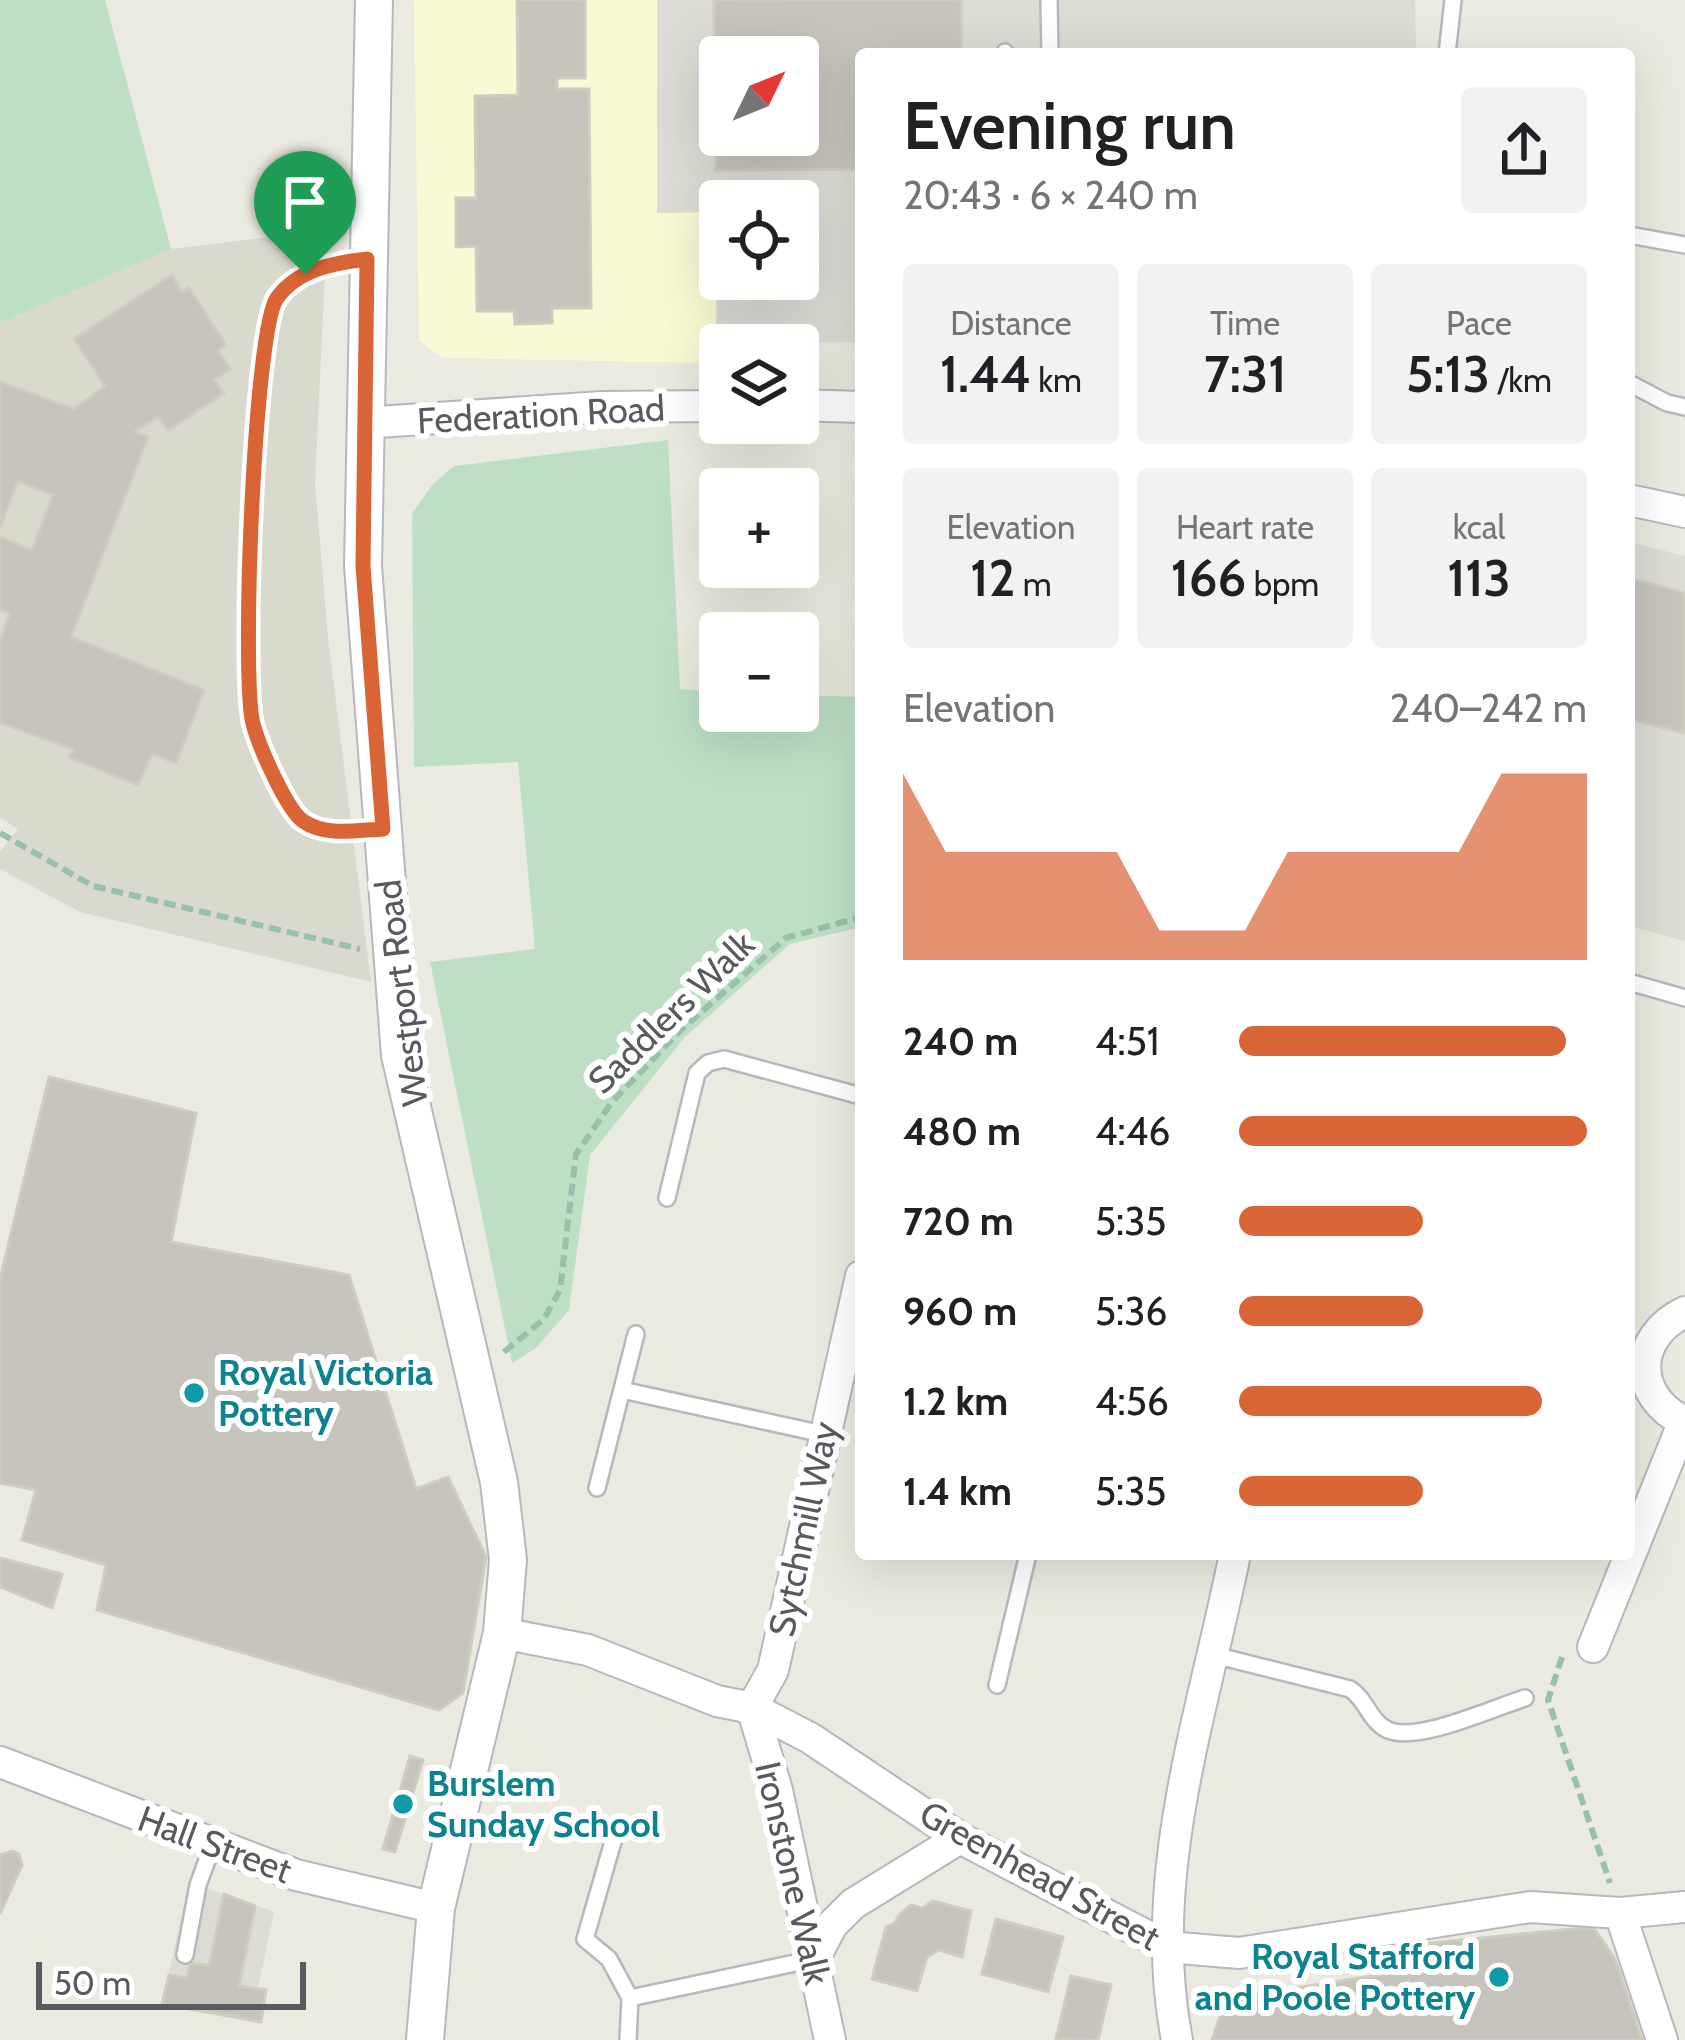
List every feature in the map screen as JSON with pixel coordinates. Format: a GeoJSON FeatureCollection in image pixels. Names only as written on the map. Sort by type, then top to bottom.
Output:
{"type":"FeatureCollection","features":[{"type":"Feature","properties":{"kind":"street","name":"Westport Road"},"geometry":{"type":"LineString","coordinates":[[374,0],[363,566],[400,1055],[499,1482],[508,1560],[502,1633],[436,1908],[425,2040]]}},
{"type":"Feature","properties":{"kind":"street","name":"Federation Road"},"geometry":{"type":"LineString","coordinates":[[363,424],[602,407],[699,406]]}},
{"type":"Feature","properties":{"kind":"street"},"geometry":{"type":"LineString","coordinates":[[819,406],[855,407]]}},
{"type":"Feature","properties":{"kind":"street"},"geometry":{"type":"LineString","coordinates":[[1635,501],[1685,512]]}},
{"type":"Feature","properties":{"kind":"street","name":"Sytchmill Way"},"geometry":{"type":"LineString","coordinates":[[752,1708],[773,1670],[855,1301]]}},
{"type":"Feature","properties":{"kind":"street"},"geometry":{"type":"LineString","coordinates":[[1635,1543],[1684,1422],[1652,1396],[1640,1342],[1685,1312]]}},
{"type":"Feature","properties":{"kind":"street"},"geometry":{"type":"LineString","coordinates":[[1178,2040],[1168,1947],[1169,1870],[1234,1560]]}},
{"type":"Feature","properties":{"kind":"street"},"geometry":{"type":"LineString","coordinates":[[1593,1647],[1628,1560]]}},
{"type":"Feature","properties":{"kind":"street","name":"Greenhead Street"},"geometry":{"type":"LineString","coordinates":[[502,1633],[588,1650],[716,1700],[752,1708],[810,1738],[960,1838],[1168,1947],[1239,1953],[1530,1907],[1620,1913],[1685,1907]]}},
{"type":"Feature","properties":{"kind":"street","name":"Ironstone Walk"},"geometry":{"type":"LineString","coordinates":[[752,1708],[777,1790],[830,2040]]}},
{"type":"Feature","properties":{"kind":"street","name":"Hall Street"},"geometry":{"type":"LineString","coordinates":[[0,1762],[296,1875],[436,1908]]}},
{"type":"Feature","properties":{"kind":"street"},"geometry":{"type":"LineString","coordinates":[[814,1959],[832,1925],[853,1904],[960,1838]]}},
{"type":"Feature","properties":{"kind":"street"},"geometry":{"type":"LineString","coordinates":[[1620,1913],[1662,2040]]}},
{"type":"Feature","properties":{"kind":"lane"},"geometry":{"type":"LineString","coordinates":[[1048,0],[1050,48]]}},
{"type":"Feature","properties":{"kind":"lane"},"geometry":{"type":"LineString","coordinates":[[1448,48],[1453,0]]}},
{"type":"Feature","properties":{"kind":"lane"},"geometry":{"type":"LineString","coordinates":[[1635,236],[1685,245]]}},
{"type":"Feature","properties":{"kind":"lane"},"geometry":{"type":"LineString","coordinates":[[367,259],[333,263],[305,274],[278,296],[269,315],[259,381],[247,673],[254,724],[299,819],[324,831],[383,829]]}},
{"type":"Feature","properties":{"kind":"lane"},"geometry":{"type":"LineString","coordinates":[[1635,386],[1685,408]]}},
{"type":"Feature","properties":{"kind":"lane"},"geometry":{"type":"LineString","coordinates":[[1635,984],[1685,998]]}},
{"type":"Feature","properties":{"kind":"lane"},"geometry":{"type":"LineString","coordinates":[[667,1198],[697,1073],[708,1063],[724,1059],[855,1094]]}},
{"type":"Feature","properties":{"kind":"lane"},"geometry":{"type":"LineString","coordinates":[[597,1488],[635,1334]]}},
{"type":"Feature","properties":{"kind":"lane"},"geometry":{"type":"LineString","coordinates":[[622,1390],[823,1434]]}},
{"type":"Feature","properties":{"kind":"lane"},"geometry":{"type":"LineString","coordinates":[[997,1685],[1027,1560]]}},
{"type":"Feature","properties":{"kind":"lane"},"geometry":{"type":"LineString","coordinates":[[1214,1655],[1350,1689],[1360,1696],[1373,1720],[1387,1730],[1408,1735],[1525,1697]]}},
{"type":"Feature","properties":{"kind":"lane"},"geometry":{"type":"LineString","coordinates":[[616,1831],[585,1939],[609,1960],[630,1999],[628,2040]]}},
{"type":"Feature","properties":{"kind":"lane"},"geometry":{"type":"LineString","coordinates":[[185,1955],[198,1885],[213,1844]]}},
{"type":"Feature","properties":{"kind":"lane"},"geometry":{"type":"LineString","coordinates":[[630,1999],[814,1959]]}},
{"type":"Feature","properties":{"kind":"path"},"geometry":{"type":"LineString","coordinates":[[0,833],[93,886],[392,956]]}},
{"type":"Feature","properties":{"kind":"path","name":"Saddlers Walk"},"geometry":{"type":"LineString","coordinates":[[474,1374],[544,1319],[560,1290],[576,1154],[612,1102],[682,1029],[786,938],[855,919]]}},
{"type":"Feature","properties":{"kind":"path"},"geometry":{"type":"LineString","coordinates":[[1593,1647],[1563,1654],[1548,1700],[1620,1913]]}},
{"type":"Feature","properties":{"kind":"shaded area"},"geometry":{"type":"Polygon","coordinates":[[[0,0],[105,0],[171,249],[0,323],[0,0]]]}},
{"type":"Feature","properties":{"kind":"shaded area"},"geometry":{"type":"Polygon","coordinates":[[[414,0],[657,0],[657,213],[699,212],[699,300],[716,300],[716,324],[699,324],[699,363],[442,358],[419,340],[414,0]]]}},
{"type":"Feature","properties":{"kind":"shaded area"},"geometry":{"type":"Polygon","coordinates":[[[657,0],[1415,0],[1416,48],[855,48],[855,342],[819,343],[819,324],[716,324],[717,300],[819,300],[819,180],[699,180],[699,212],[657,213],[657,0]]]}},
{"type":"Feature","properties":{"kind":"shaded area"},"geometry":{"type":"Polygon","coordinates":[[[327,230],[315,483],[328,638],[371,982],[80,912],[0,869],[0,852],[18,829],[0,818],[0,323],[171,249],[327,230]]]}},
{"type":"Feature","properties":{"kind":"shaded area"},"geometry":{"type":"Polygon","coordinates":[[[668,440],[680,689],[699,690],[699,732],[819,732],[819,696],[855,697],[855,928],[790,944],[685,1037],[590,1155],[569,1310],[536,1348],[512,1363],[430,962],[535,949],[518,762],[414,767],[412,514],[432,485],[454,466],[668,440]]]}},
{"type":"Feature","properties":{"kind":"shaded area"},"geometry":{"type":"Polygon","coordinates":[[[1635,544],[1685,556],[1685,941],[1635,928],[1635,544]]]}},
{"type":"Feature","properties":{"kind":"shaded area"},"geometry":{"type":"Polygon","coordinates":[[[189,1882],[274,1912],[258,1988],[266,1990],[261,2022],[162,2004],[189,1882]]]}},
{"type":"Feature","properties":{"kind":"building"},"geometry":{"type":"Polygon","coordinates":[[[517,0],[585,0],[585,78],[557,78],[557,89],[589,89],[591,308],[552,308],[552,323],[515,324],[514,311],[477,311],[476,246],[456,247],[456,198],[476,198],[475,96],[518,95],[517,0]]]}},
{"type":"Feature","properties":{"kind":"building"},"geometry":{"type":"Polygon","coordinates":[[[714,0],[961,0],[961,48],[855,48],[855,169],[716,170],[716,156],[819,156],[819,36],[714,36],[714,0]]]}},
{"type":"Feature","properties":{"kind":"building"},"geometry":{"type":"Polygon","coordinates":[[[172,275],[182,292],[189,288],[226,345],[218,350],[230,369],[214,380],[224,393],[169,430],[158,417],[135,432],[148,437],[71,637],[204,690],[176,763],[152,754],[138,785],[69,757],[74,749],[0,723],[0,640],[10,613],[0,609],[0,537],[32,550],[53,495],[18,481],[0,527],[0,382],[74,409],[105,386],[74,339],[172,275]]]}},
{"type":"Feature","properties":{"kind":"building"},"geometry":{"type":"Polygon","coordinates":[[[1635,580],[1685,593],[1685,733],[1635,720],[1635,580]]]}},
{"type":"Feature","properties":{"kind":"building","name":"Royal Victoria Pottery"},"geometry":{"type":"Polygon","coordinates":[[[49,1077],[196,1113],[171,1242],[349,1275],[416,1489],[448,1477],[486,1557],[463,1693],[439,1710],[97,1610],[106,1565],[22,1540],[36,1490],[0,1483],[0,1279],[49,1077]]]}},
{"type":"Feature","properties":{"kind":"building"},"geometry":{"type":"Polygon","coordinates":[[[0,1558],[62,1574],[52,1608],[0,1587],[0,1558]]]}},
{"type":"Feature","properties":{"kind":"building","name":"Burslem Sunday School"},"geometry":{"type":"Polygon","coordinates":[[[410,1756],[423,1760],[395,1852],[383,1849],[410,1756]]]}},
{"type":"Feature","properties":{"kind":"building"},"geometry":{"type":"Polygon","coordinates":[[[19,1854],[22,1865],[0,1914],[0,1855],[19,1854]]]}},
{"type":"Feature","properties":{"kind":"building"},"geometry":{"type":"Polygon","coordinates":[[[224,1894],[255,1906],[239,1986],[266,1990],[261,2022],[162,2004],[169,1975],[187,1978],[190,1963],[209,1966],[224,1894]]]}},
{"type":"Feature","properties":{"kind":"building"},"geometry":{"type":"Polygon","coordinates":[[[933,1901],[971,1911],[962,1957],[939,1950],[927,1957],[917,1991],[872,1979],[886,1927],[911,1905],[922,1908],[933,1901]]]}},
{"type":"Feature","properties":{"kind":"building"},"geometry":{"type":"Polygon","coordinates":[[[996,1919],[1063,1937],[1048,1992],[982,1974],[996,1919]]]}},
{"type":"Feature","properties":{"kind":"building","name":"Royal Stafford and Poole Pottery"},"geometry":{"type":"Polygon","coordinates":[[[1593,1927],[1615,1959],[1642,2040],[1212,2040],[1221,2013],[1245,1996],[1416,1969],[1411,1945],[1593,1927]]]}},
{"type":"Feature","properties":{"kind":"building"},"geometry":{"type":"Polygon","coordinates":[[[1071,1976],[1111,1985],[1098,2040],[1056,2039],[1071,1976]]]}},
{"type":"Feature","properties":{"kind":"place","name":"Royal Victoria Pottery"},"geometry":{"type":"Point","coordinates":[194,1393]}},
{"type":"Feature","properties":{"kind":"place","name":"Burslem Sunday School"},"geometry":{"type":"Point","coordinates":[403,1804]}},
{"type":"Feature","properties":{"kind":"place","name":"Royal Stafford and Poole Pottery"},"geometry":{"type":"Point","coordinates":[1499,1977]}},
{"type":"Feature","properties":{"kind":"route"},"geometry":{"type":"LineString","coordinates":[[367,259],[363,566],[383,829],[324,831],[299,819],[254,724],[247,673],[259,381],[269,315],[278,296],[305,274],[333,263],[367,259]]}}]}
